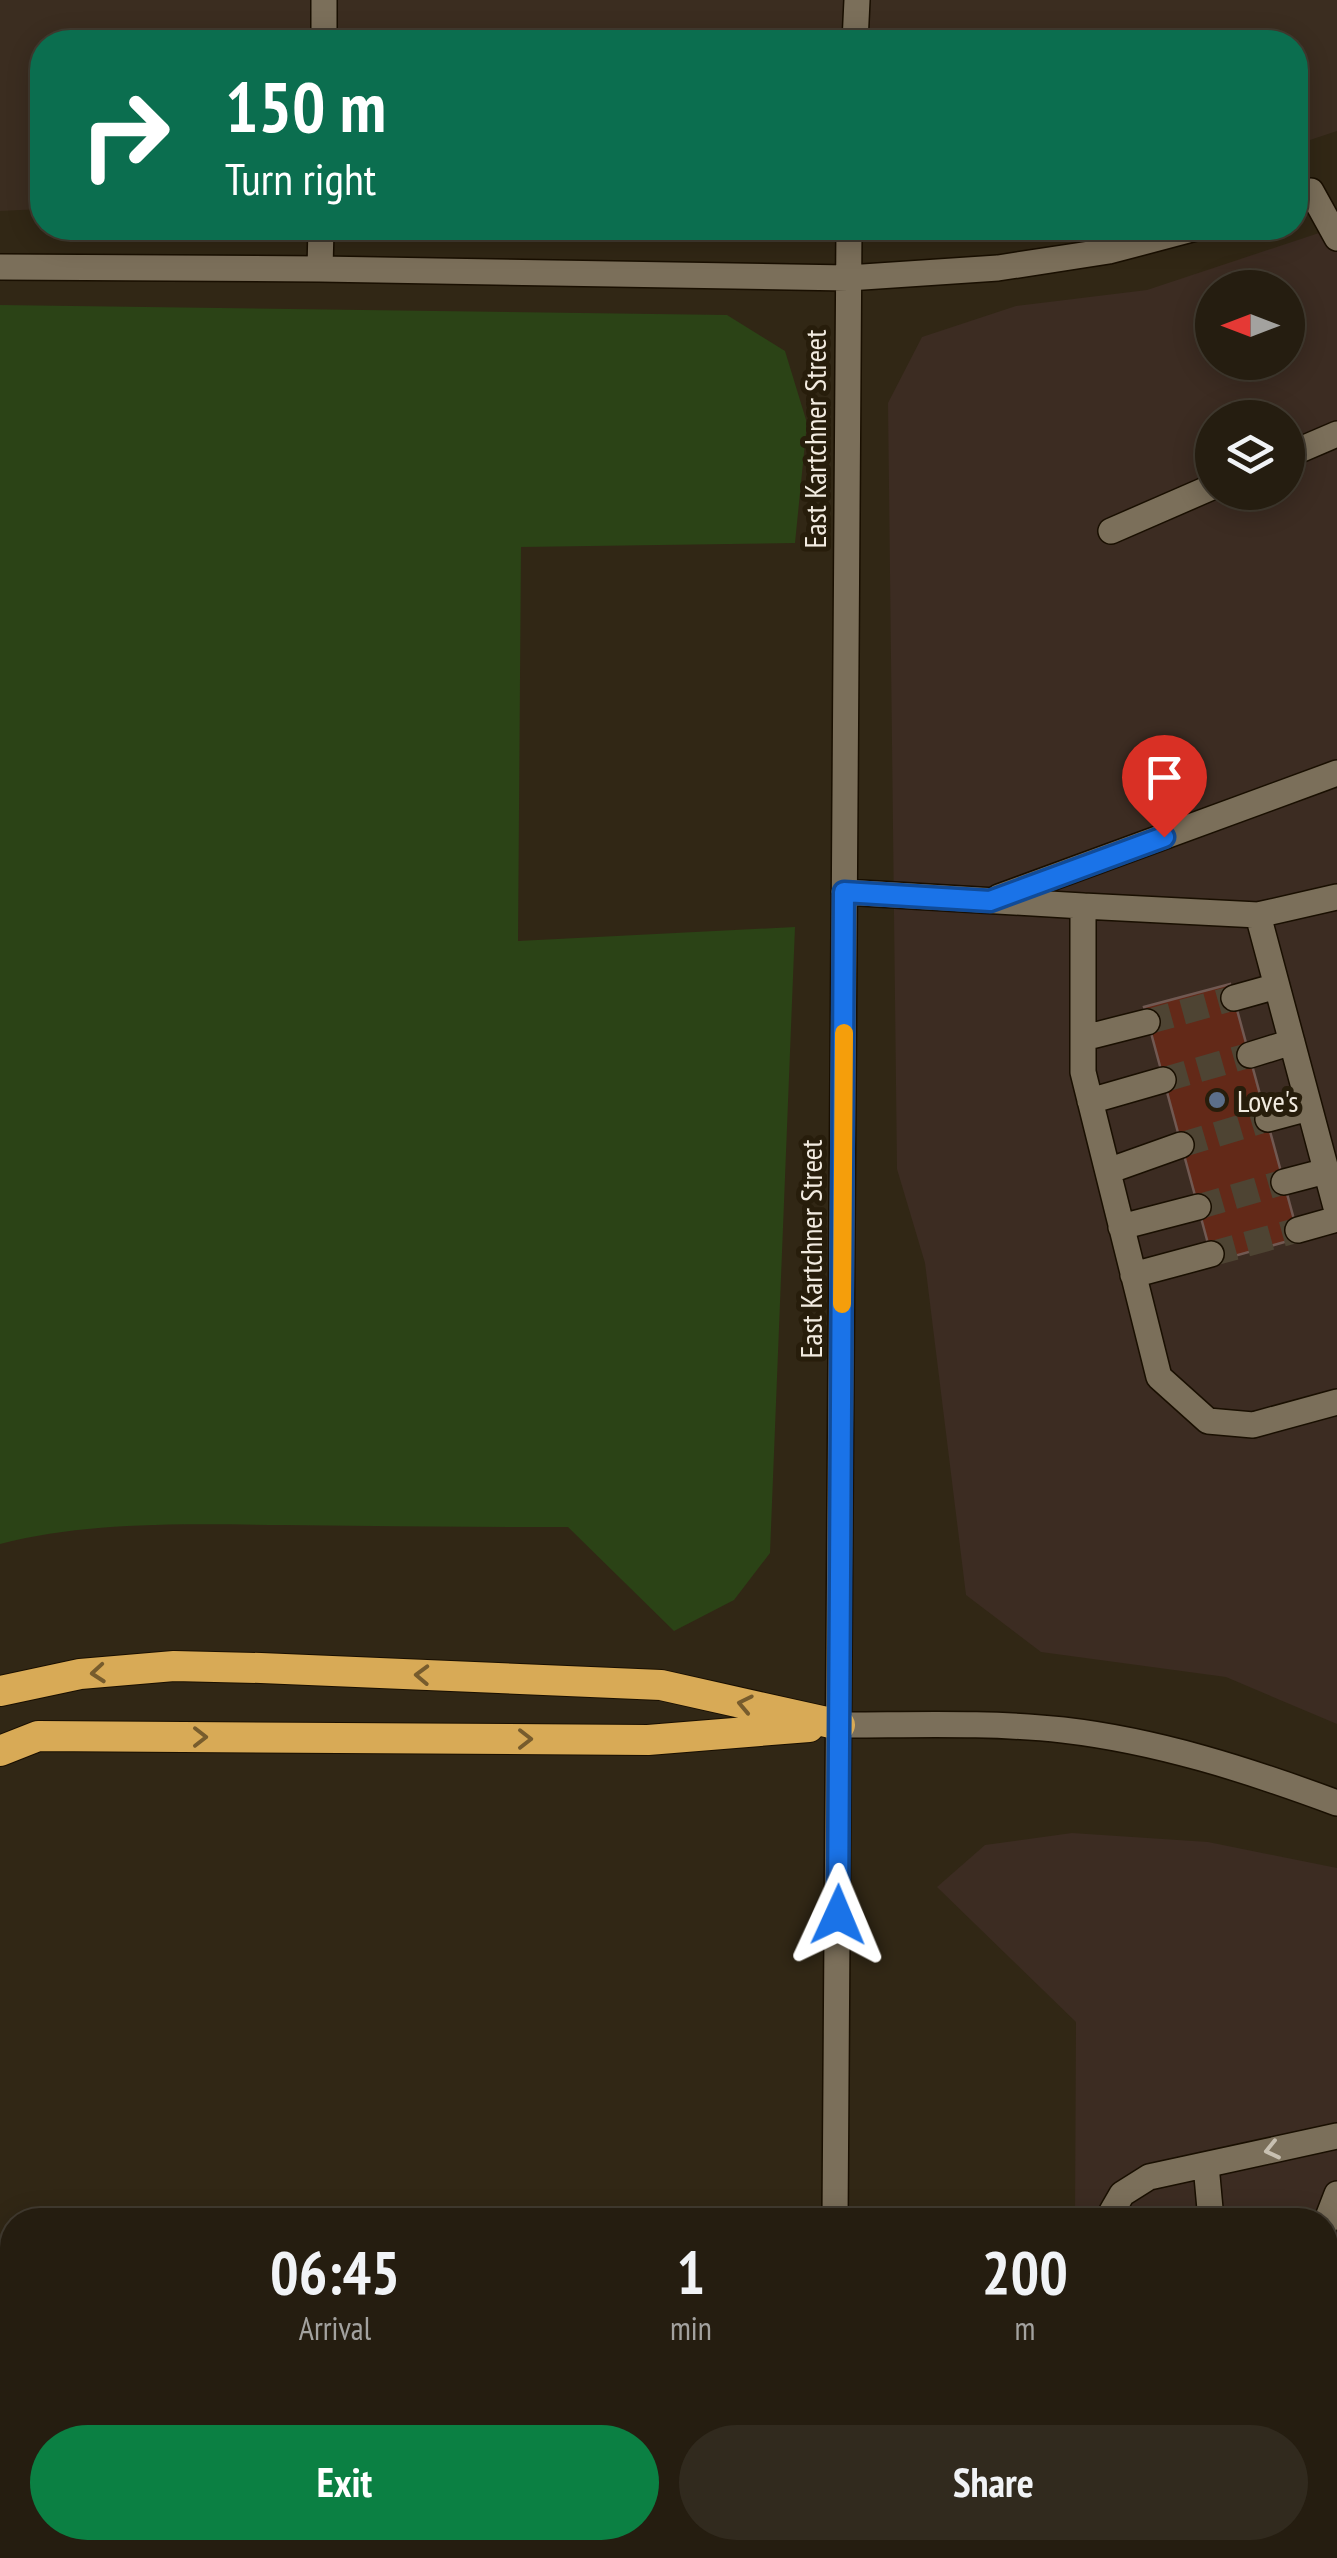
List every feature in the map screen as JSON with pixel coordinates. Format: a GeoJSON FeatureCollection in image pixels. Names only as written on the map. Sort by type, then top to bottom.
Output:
{"type":"FeatureCollection","features":[{"type":"Feature","properties":{"kind":"highway"},"geometry":{"type":"LineString","coordinates":[[0,1691],[80,1674],[174,1666],[262,1668],[661,1685],[840,1725]]}},
{"type":"Feature","properties":{"kind":"highway"},"geometry":{"type":"LineString","coordinates":[[0,1751],[38,1736],[648,1740],[840,1725]]}},
{"type":"Feature","properties":{"kind":"street"},"geometry":{"type":"LineString","coordinates":[[324,0],[324,30]]}},
{"type":"Feature","properties":{"kind":"street"},"geometry":{"type":"LineString","coordinates":[[856,30],[857,0]]}},
{"type":"Feature","properties":{"kind":"street"},"geometry":{"type":"LineString","coordinates":[[1308,192],[1337,182]]}},
{"type":"Feature","properties":{"kind":"street"},"geometry":{"type":"LineString","coordinates":[[1308,200],[1337,238]]}},
{"type":"Feature","properties":{"kind":"street"},"geometry":{"type":"LineString","coordinates":[[320,269],[321,240]]}},
{"type":"Feature","properties":{"kind":"street","name":"East Kartchner Street"},"geometry":{"type":"LineString","coordinates":[[835,2208],[850,240]]}},
{"type":"Feature","properties":{"kind":"street"},"geometry":{"type":"LineString","coordinates":[[0,267],[848,278],[998,268],[1109,251],[1151,240]]}},
{"type":"Feature","properties":{"kind":"street"},"geometry":{"type":"LineString","coordinates":[[1305,448],[1337,434]]}},
{"type":"Feature","properties":{"kind":"street"},"geometry":{"type":"LineString","coordinates":[[1111,530],[1195,494]]}},
{"type":"Feature","properties":{"kind":"street"},"geometry":{"type":"LineString","coordinates":[[990,901],[1337,773]]}},
{"type":"Feature","properties":{"kind":"street"},"geometry":{"type":"LineString","coordinates":[[844,892],[1258,915],[1337,897]]}},
{"type":"Feature","properties":{"kind":"street"},"geometry":{"type":"LineString","coordinates":[[1083,906],[1083,1072],[1159,1378],[1208,1421],[1252,1425],[1337,1402]]}},
{"type":"Feature","properties":{"kind":"street"},"geometry":{"type":"LineString","coordinates":[[1258,915],[1337,1211]]}},
{"type":"Feature","properties":{"kind":"street"},"geometry":{"type":"LineString","coordinates":[[1234,998],[1277,986]]}},
{"type":"Feature","properties":{"kind":"street"},"geometry":{"type":"LineString","coordinates":[[1084,1038],[1148,1022]]}},
{"type":"Feature","properties":{"kind":"street"},"geometry":{"type":"LineString","coordinates":[[1250,1054],[1292,1042]]}},
{"type":"Feature","properties":{"kind":"street"},"geometry":{"type":"LineString","coordinates":[[1090,1102],[1163,1080]]}},
{"type":"Feature","properties":{"kind":"street"},"geometry":{"type":"LineString","coordinates":[[1268,1119],[1309,1108]]}},
{"type":"Feature","properties":{"kind":"street"},"geometry":{"type":"LineString","coordinates":[[1108,1171],[1181,1145]]}},
{"type":"Feature","properties":{"kind":"street"},"geometry":{"type":"LineString","coordinates":[[1284,1182],[1326,1171]]}},
{"type":"Feature","properties":{"kind":"street"},"geometry":{"type":"LineString","coordinates":[[1121,1228],[1198,1207]]}},
{"type":"Feature","properties":{"kind":"street"},"geometry":{"type":"LineString","coordinates":[[1298,1230],[1337,1219]]}},
{"type":"Feature","properties":{"kind":"street"},"geometry":{"type":"LineString","coordinates":[[1133,1275],[1210,1254]]}},
{"type":"Feature","properties":{"kind":"street"},"geometry":{"type":"LineString","coordinates":[[840,1725],[1062,1730],[1166,1747],[1337,1803]]}},
{"type":"Feature","properties":{"kind":"street"},"geometry":{"type":"LineString","coordinates":[[1114,2208],[1122,2194],[1149,2177],[1337,2136]]}},
{"type":"Feature","properties":{"kind":"street"},"geometry":{"type":"LineString","coordinates":[[1206,2165],[1210,2208]]}},
{"type":"Feature","properties":{"kind":"shaded area"},"geometry":{"type":"Polygon","coordinates":[[[0,0],[1337,0],[1337,131],[1308,141],[1308,30],[30,30],[30,210],[0,211],[0,0]]]}},
{"type":"Feature","properties":{"kind":"shaded area"},"geometry":{"type":"Polygon","coordinates":[[[1337,227],[1337,1724],[1226,1677],[1041,1652],[966,1595],[925,1263],[897,1169],[888,403],[922,337],[1016,306],[1147,290],[1195,274],[1195,380],[1305,380],[1305,270],[1207,270],[1308,240],[1308,237],[1337,227]]]}},
{"type":"Feature","properties":{"kind":"shaded area"},"geometry":{"type":"Polygon","coordinates":[[[1072,1833],[1208,1842],[1337,1868],[1337,2208],[1075,2208],[1076,2022],[937,1887],[985,1845],[1072,1833]]]}},
{"type":"Feature","properties":{"kind":"green space"},"geometry":{"type":"Polygon","coordinates":[[[0,305],[727,315],[785,351],[807,423],[795,543],[521,547],[518,941],[795,927],[770,1553],[734,1600],[674,1631],[568,1527],[140,1526],[69,1531],[0,1544],[0,305]]]}},
{"type":"Feature","properties":{"kind":"building"},"geometry":{"type":"Polygon","coordinates":[[[1230,984],[1299,1238],[1213,1262],[1144,1007],[1230,984]]]}},
{"type":"Feature","properties":{"kind":"tunnel"},"geometry":{"type":"LineString","coordinates":[[1147,1022],[1234,998]]}},
{"type":"Feature","properties":{"kind":"tunnel"},"geometry":{"type":"LineString","coordinates":[[1163,1080],[1250,1055]]}},
{"type":"Feature","properties":{"kind":"tunnel"},"geometry":{"type":"LineString","coordinates":[[1181,1145],[1268,1119]]}},
{"type":"Feature","properties":{"kind":"tunnel"},"geometry":{"type":"LineString","coordinates":[[1198,1207],[1284,1182]]}},
{"type":"Feature","properties":{"kind":"tunnel"},"geometry":{"type":"LineString","coordinates":[[1211,1254],[1298,1230]]}},
{"type":"Feature","properties":{"kind":"slow traffic"},"geometry":{"type":"LineString","coordinates":[[842,1304],[844,1033]]}},
{"type":"Feature","properties":{"kind":"place","name":"Love's"},"geometry":{"type":"Point","coordinates":[1217,1100]}},
{"type":"Feature","properties":{"kind":"route"},"geometry":{"type":"LineString","coordinates":[[838,1915],[844,892],[990,901],[1164,837]]}}]}
